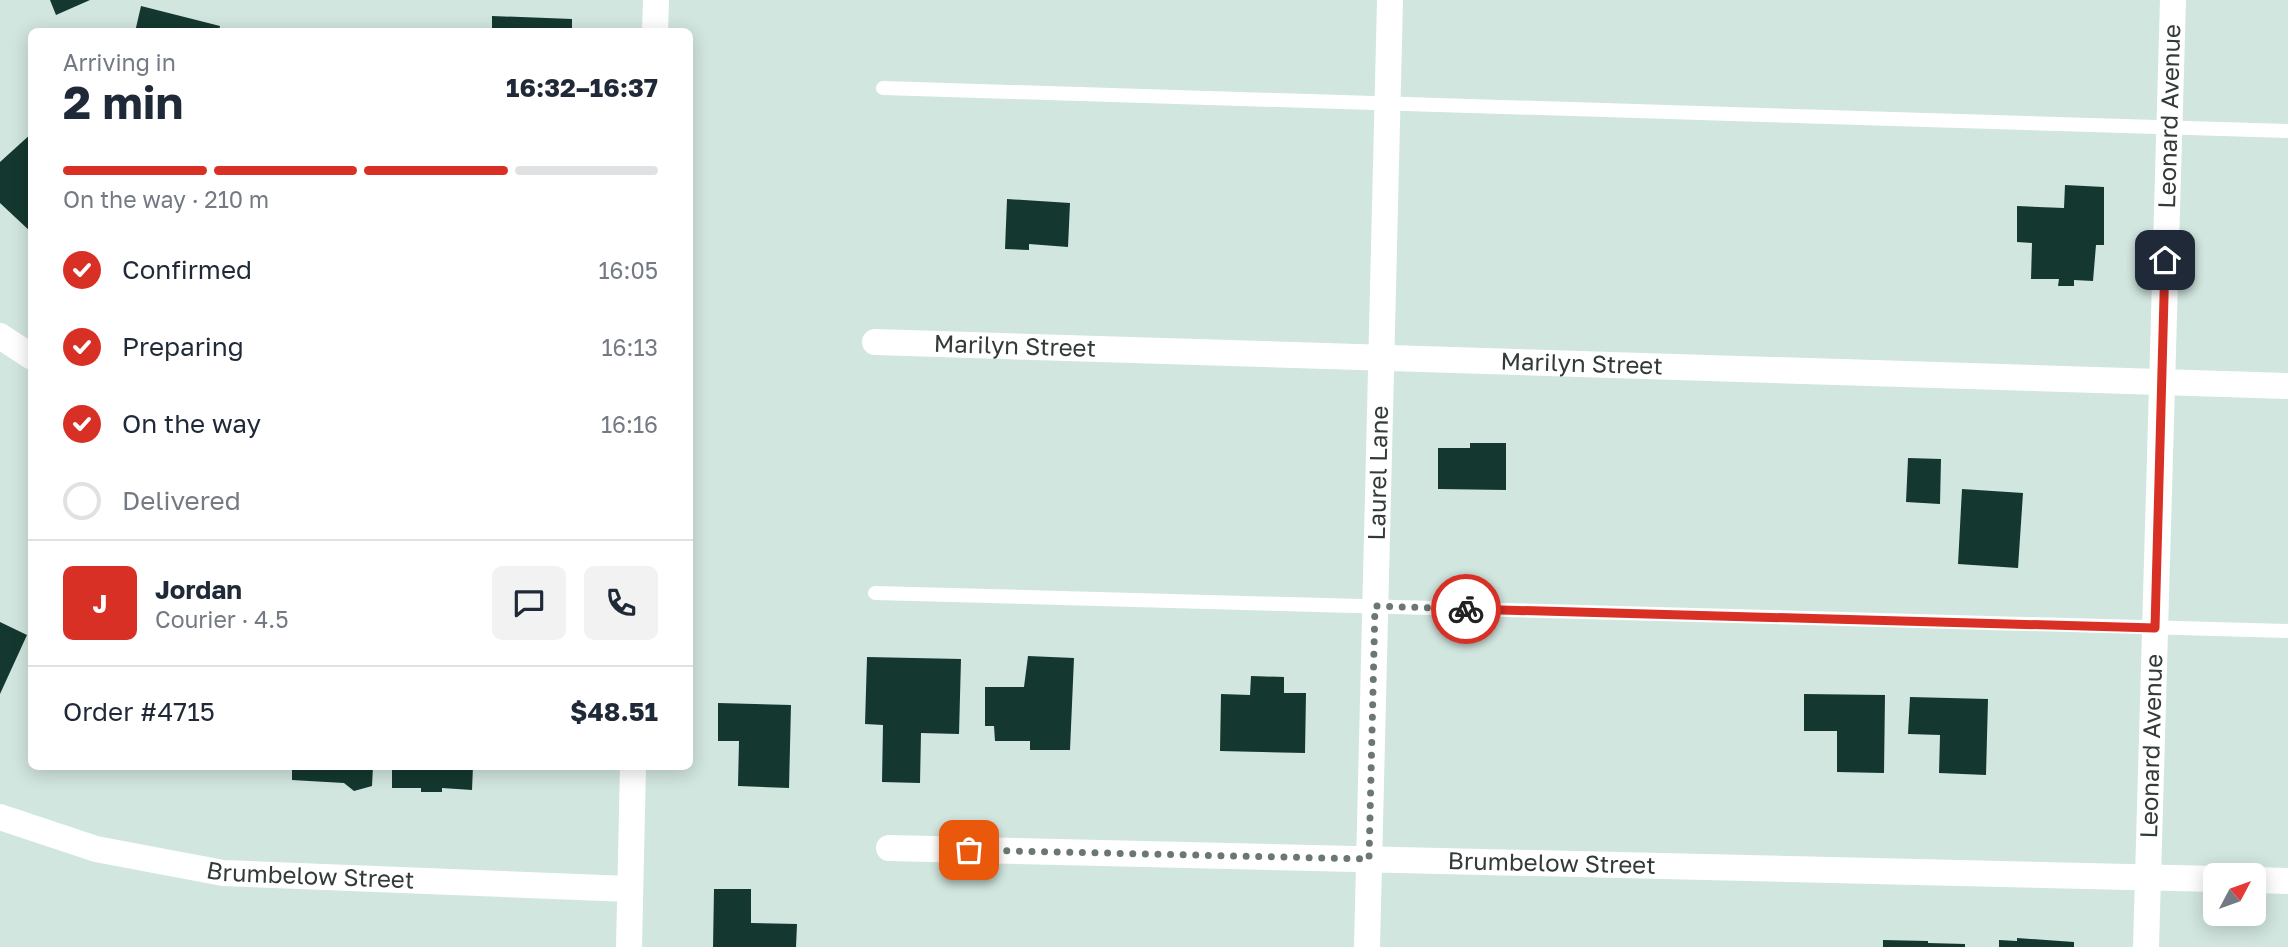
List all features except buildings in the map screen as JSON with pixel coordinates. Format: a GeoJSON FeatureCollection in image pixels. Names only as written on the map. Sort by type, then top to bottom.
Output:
{"type":"FeatureCollection","features":[{"type":"Feature","properties":{"kind":"street"},"geometry":{"type":"LineString","coordinates":[[655,28],[656,0]]}},
{"type":"Feature","properties":{"kind":"street","name":"Laurel Lane"},"geometry":{"type":"LineString","coordinates":[[1367,947],[1390,0]]}},
{"type":"Feature","properties":{"kind":"street","name":"Leonard Avenue"},"geometry":{"type":"LineString","coordinates":[[2146,947],[2172,0]]}},
{"type":"Feature","properties":{"kind":"street"},"geometry":{"type":"LineString","coordinates":[[0,336],[28,354]]}},
{"type":"Feature","properties":{"kind":"street","name":"Marilyn Street"},"geometry":{"type":"LineString","coordinates":[[875,342],[2288,386]]}},
{"type":"Feature","properties":{"kind":"street"},"geometry":{"type":"LineString","coordinates":[[629,947],[634,770]]}},
{"type":"Feature","properties":{"kind":"street","name":"Brumbelow Street"},"geometry":{"type":"LineString","coordinates":[[0,817],[96,849],[223,873],[629,888]]}},
{"type":"Feature","properties":{"kind":"street","name":"Brumbelow Street"},"geometry":{"type":"LineString","coordinates":[[889,848],[2203,879]]}},
{"type":"Feature","properties":{"kind":"street"},"geometry":{"type":"LineString","coordinates":[[2266,880],[2288,881]]}},
{"type":"Feature","properties":{"kind":"lane"},"geometry":{"type":"LineString","coordinates":[[883,88],[2288,131]]}},
{"type":"Feature","properties":{"kind":"lane"},"geometry":{"type":"LineString","coordinates":[[875,593],[2288,631]]}},
{"type":"Feature","properties":{"kind":"way so far"},"geometry":{"type":"LineString","coordinates":[[969,850],[1369,859],[1375,606],[1466,609]]}},
{"type":"Feature","properties":{"kind":"route"},"geometry":{"type":"LineString","coordinates":[[1466,609],[2155,628],[2165,260]]}}]}
